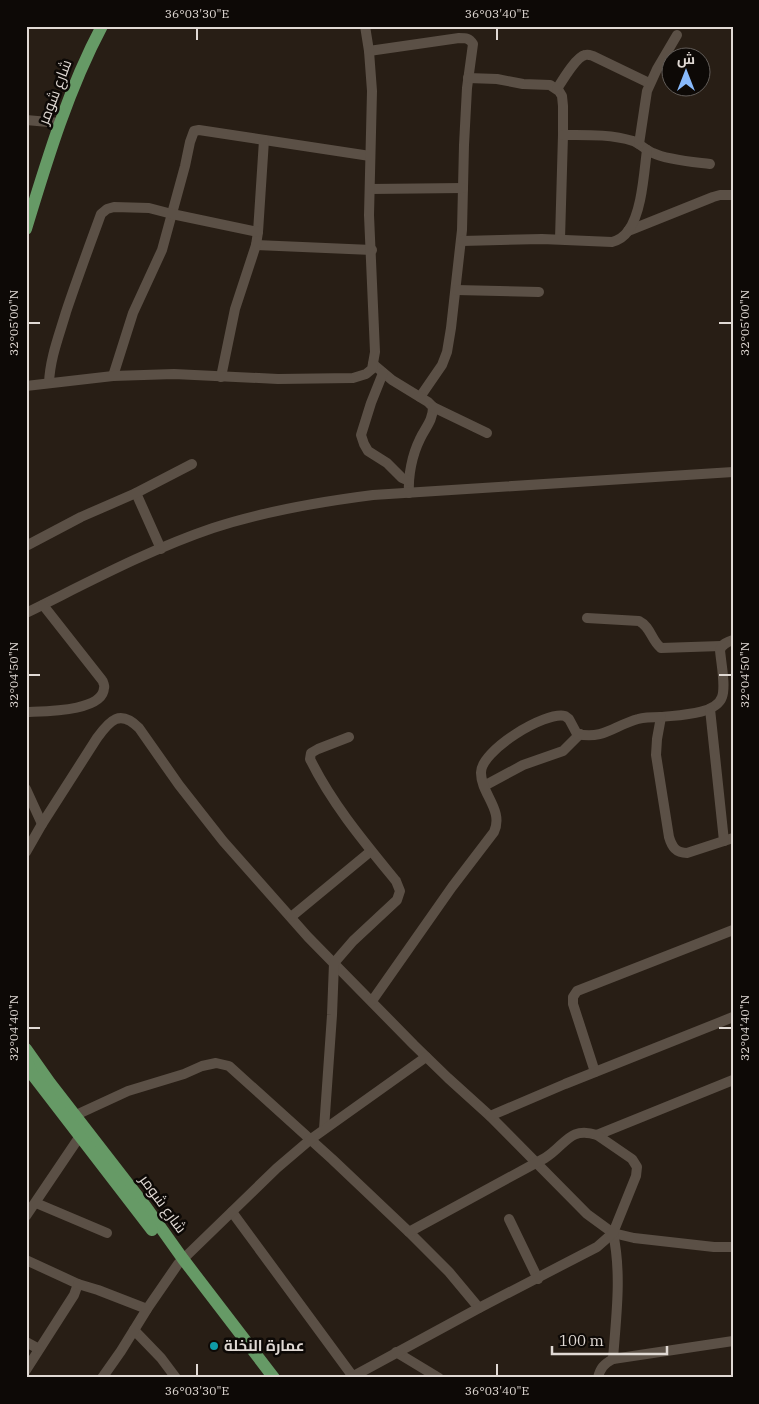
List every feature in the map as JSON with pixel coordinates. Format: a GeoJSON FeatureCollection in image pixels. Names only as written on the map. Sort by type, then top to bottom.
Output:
{"type":"FeatureCollection","features":[{"type":"Feature","properties":{"kind":"main road","name":"شارع شومر"},"geometry":{"type":"LineString","coordinates":[[26,229],[60,123],[82,66],[102,26]]}},
{"type":"Feature","properties":{"kind":"main road","name":"شارع شومر"},"geometry":{"type":"LineString","coordinates":[[26,1049],[76,1115],[83,1133]]}},
{"type":"Feature","properties":{"kind":"main road","name":"شارع شومر"},"geometry":{"type":"LineString","coordinates":[[26,1059],[32,1074],[83,1133],[111,1176],[274,1378]]}},
{"type":"Feature","properties":{"kind":"main road","name":"شارع شومر"},"geometry":{"type":"LineString","coordinates":[[180,1262],[192,1285],[264,1378]]}},
{"type":"Feature","properties":{"kind":"street"},"geometry":{"type":"LineString","coordinates":[[26,386],[113,376],[174,374],[278,379],[353,378],[366,374],[372,369],[375,352],[369,215],[372,91],[365,26]]}},
{"type":"Feature","properties":{"kind":"street"},"geometry":{"type":"LineString","coordinates":[[462,241],[560,239],[612,242],[620,239],[628,231],[637,212],[643,147],[643,108],[649,83],[677,35]]}},
{"type":"Feature","properties":{"kind":"street"},"geometry":{"type":"LineString","coordinates":[[369,51],[467,38],[473,44],[468,78],[464,136],[462,241],[447,352],[438,371],[420,397]]}},
{"type":"Feature","properties":{"kind":"street"},"geometry":{"type":"LineString","coordinates":[[557,89],[574,64],[585,55],[593,56],[649,83]]}},
{"type":"Feature","properties":{"kind":"street"},"geometry":{"type":"LineString","coordinates":[[468,78],[550,85],[557,89],[562,96],[563,135],[560,239]]}},
{"type":"Feature","properties":{"kind":"street"},"geometry":{"type":"LineString","coordinates":[[26,120],[60,123]]}},
{"type":"Feature","properties":{"kind":"street"},"geometry":{"type":"LineString","coordinates":[[113,376],[134,313],[162,250],[194,131],[200,130],[370,156]]}},
{"type":"Feature","properties":{"kind":"street"},"geometry":{"type":"LineString","coordinates":[[563,135],[622,138],[663,156],[710,164]]}},
{"type":"Feature","properties":{"kind":"street"},"geometry":{"type":"LineString","coordinates":[[221,377],[235,309],[256,245],[264,140]]}},
{"type":"Feature","properties":{"kind":"street"},"geometry":{"type":"LineString","coordinates":[[370,189],[463,188]]}},
{"type":"Feature","properties":{"kind":"street"},"geometry":{"type":"LineString","coordinates":[[628,231],[713,197],[733,195]]}},
{"type":"Feature","properties":{"kind":"street"},"geometry":{"type":"LineString","coordinates":[[49,383],[52,355],[101,214],[107,208],[149,208],[258,232]]}},
{"type":"Feature","properties":{"kind":"street"},"geometry":{"type":"LineString","coordinates":[[256,245],[372,250]]}},
{"type":"Feature","properties":{"kind":"street"},"geometry":{"type":"LineString","coordinates":[[456,290],[539,292]]}},
{"type":"Feature","properties":{"kind":"street"},"geometry":{"type":"LineString","coordinates":[[373,364],[392,380],[433,407],[488,433]]}},
{"type":"Feature","properties":{"kind":"street"},"geometry":{"type":"LineString","coordinates":[[383,373],[361,435],[368,451],[409,482]]}},
{"type":"Feature","properties":{"kind":"street"},"geometry":{"type":"LineString","coordinates":[[409,493],[409,482],[419,440],[430,423],[433,407]]}},
{"type":"Feature","properties":{"kind":"street"},"geometry":{"type":"LineString","coordinates":[[26,546],[81,517],[192,464]]}},
{"type":"Feature","properties":{"kind":"street"},"geometry":{"type":"LineString","coordinates":[[26,613],[161,549],[214,528],[278,510],[373,495],[733,472]]}},
{"type":"Feature","properties":{"kind":"street"},"geometry":{"type":"LineString","coordinates":[[136,492],[161,549]]}},
{"type":"Feature","properties":{"kind":"street"},"geometry":{"type":"LineString","coordinates":[[26,712],[81,707],[97,701],[105,688],[102,680],[43,605]]}},
{"type":"Feature","properties":{"kind":"street"},"geometry":{"type":"LineString","coordinates":[[587,618],[639,621],[648,628],[655,642],[661,648],[721,646],[733,640]]}},
{"type":"Feature","properties":{"kind":"street"},"geometry":{"type":"LineString","coordinates":[[372,1001],[452,886],[497,826],[496,815],[480,771],[486,759],[493,751],[525,728],[562,715],[569,719],[576,732],[580,734],[606,733],[639,719],[710,709],[717,705],[722,699],[723,694],[721,646]]}},
{"type":"Feature","properties":{"kind":"street"},"geometry":{"type":"LineString","coordinates":[[661,717],[656,755],[671,844],[676,851],[687,853],[728,839],[710,709]]}},
{"type":"Feature","properties":{"kind":"street"},"geometry":{"type":"LineString","coordinates":[[26,852],[106,725],[115,718],[131,720],[139,728],[179,785],[223,842],[308,937],[426,1057],[490,1116],[587,1214],[613,1233],[634,1238],[714,1247],[733,1247]]}},
{"type":"Feature","properties":{"kind":"street"},"geometry":{"type":"LineString","coordinates":[[484,786],[530,762],[562,751],[580,734]]}},
{"type":"Feature","properties":{"kind":"street"},"geometry":{"type":"LineString","coordinates":[[324,1129],[334,963],[343,951],[394,903],[400,891],[396,881],[337,805],[310,760],[311,753],[349,736]]}},
{"type":"Feature","properties":{"kind":"street"},"geometry":{"type":"LineString","coordinates":[[26,789],[42,824]]}},
{"type":"Feature","properties":{"kind":"street"},"geometry":{"type":"LineString","coordinates":[[291,917],[372,851]]}},
{"type":"Feature","properties":{"kind":"street"},"geometry":{"type":"LineString","coordinates":[[595,1072],[573,1004],[573,996],[577,991],[733,930]]}},
{"type":"Feature","properties":{"kind":"street"},"geometry":{"type":"LineString","coordinates":[[490,1116],[733,1017]]}},
{"type":"Feature","properties":{"kind":"street"},"geometry":{"type":"LineString","coordinates":[[102,1378],[180,1262],[277,1168],[311,1139],[426,1057]]}},
{"type":"Feature","properties":{"kind":"street"},"geometry":{"type":"LineString","coordinates":[[76,1115],[128,1091],[184,1074],[202,1066],[216,1062],[229,1066],[311,1139],[409,1232],[449,1272],[479,1308]]}},
{"type":"Feature","properties":{"kind":"street"},"geometry":{"type":"LineString","coordinates":[[597,1135],[733,1080]]}},
{"type":"Feature","properties":{"kind":"street"},"geometry":{"type":"LineString","coordinates":[[26,1216],[83,1133]]}},
{"type":"Feature","properties":{"kind":"street"},"geometry":{"type":"LineString","coordinates":[[232,1212],[352,1377],[479,1308],[598,1247],[613,1233],[636,1176],[637,1166],[632,1159],[597,1135],[572,1134],[556,1151],[409,1232]]}},
{"type":"Feature","properties":{"kind":"street"},"geometry":{"type":"LineString","coordinates":[[36,1203],[107,1233]]}},
{"type":"Feature","properties":{"kind":"street"},"geometry":{"type":"LineString","coordinates":[[509,1219],[538,1279]]}},
{"type":"Feature","properties":{"kind":"street"},"geometry":{"type":"LineString","coordinates":[[613,1233],[618,1279],[613,1359]]}},
{"type":"Feature","properties":{"kind":"street"},"geometry":{"type":"LineString","coordinates":[[26,1260],[78,1284],[147,1309]]}},
{"type":"Feature","properties":{"kind":"street"},"geometry":{"type":"LineString","coordinates":[[26,1370],[74,1295],[78,1284]]}},
{"type":"Feature","properties":{"kind":"street"},"geometry":{"type":"LineString","coordinates":[[134,1330],[161,1358],[176,1378]]}},
{"type":"Feature","properties":{"kind":"street"},"geometry":{"type":"LineString","coordinates":[[598,1378],[602,1368],[613,1359],[733,1341]]}},
{"type":"Feature","properties":{"kind":"street"},"geometry":{"type":"LineString","coordinates":[[26,1342],[39,1349]]}},
{"type":"Feature","properties":{"kind":"street"},"geometry":{"type":"LineString","coordinates":[[396,1352],[439,1378]]}},
{"type":"Feature","properties":{"kind":"place","name":"عمارة النخلة"},"geometry":{"type":"Point","coordinates":[214,1346]}}]}
